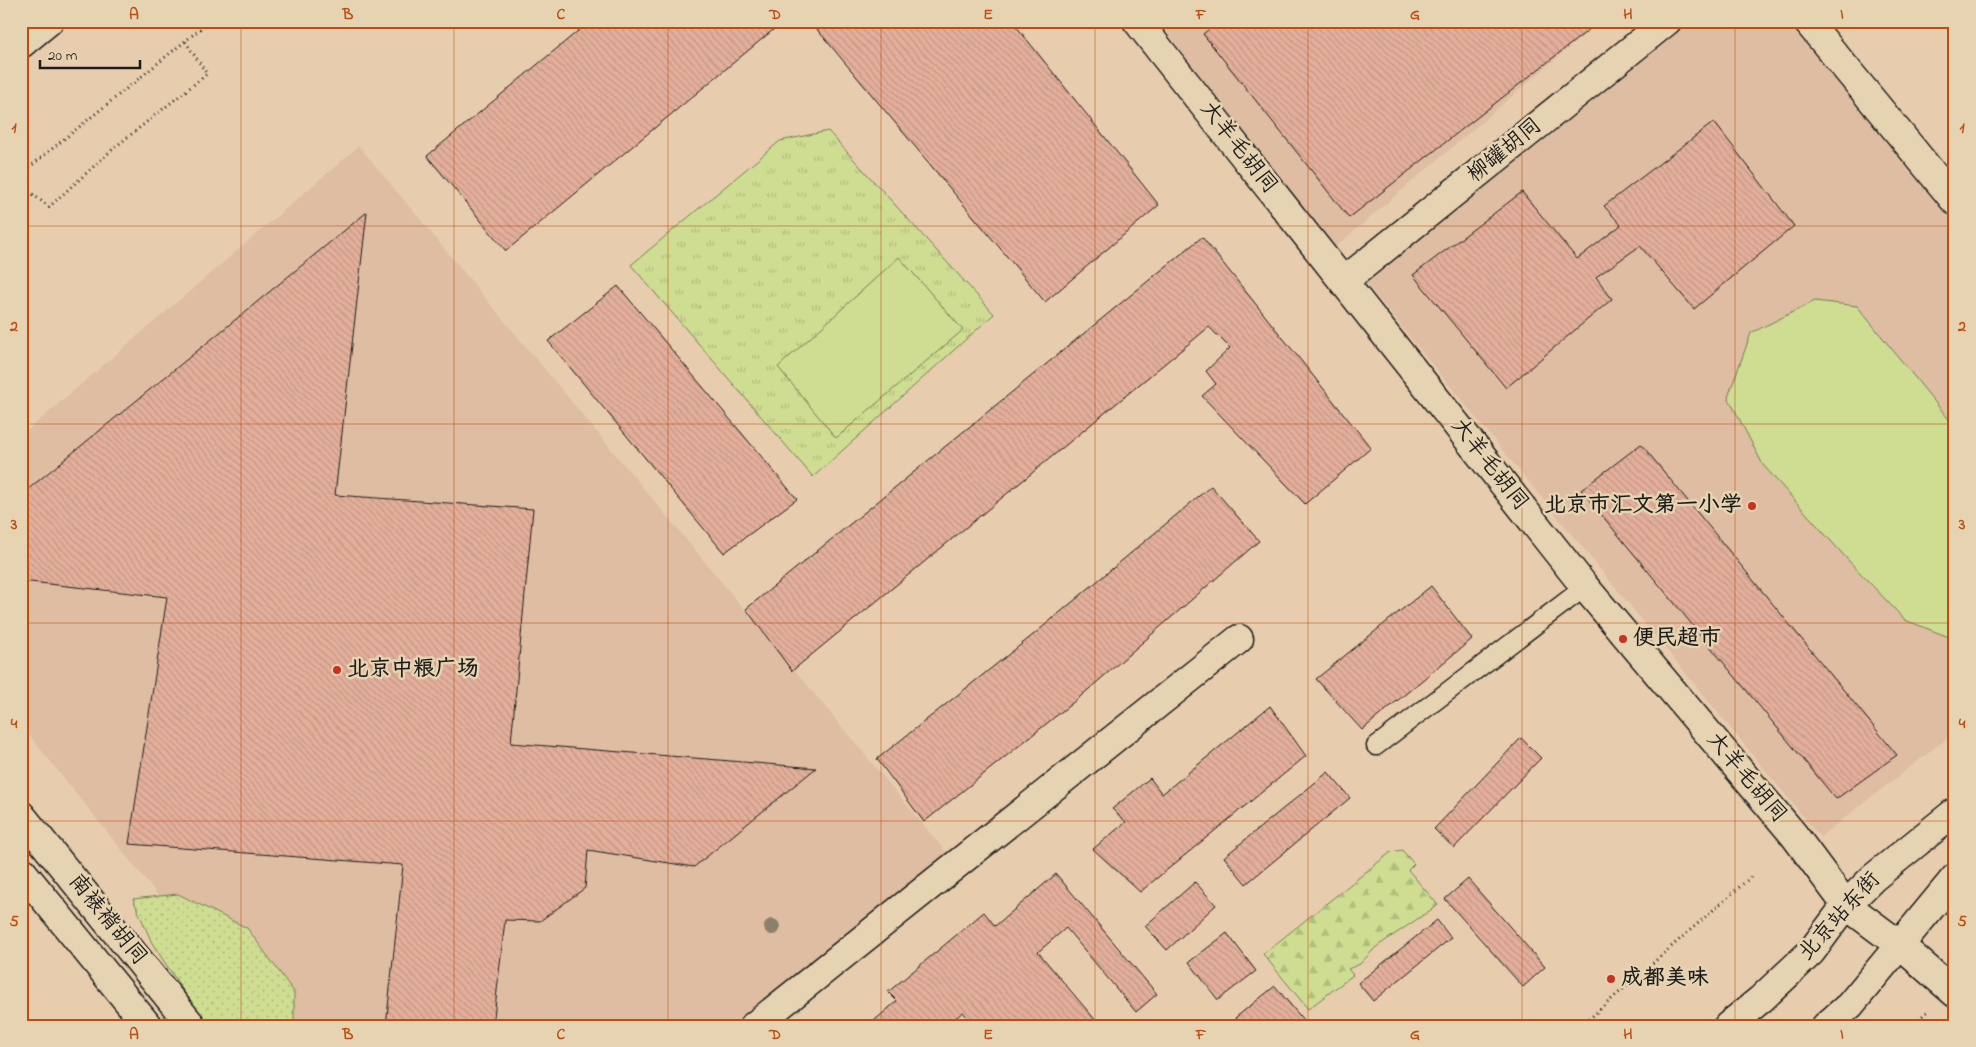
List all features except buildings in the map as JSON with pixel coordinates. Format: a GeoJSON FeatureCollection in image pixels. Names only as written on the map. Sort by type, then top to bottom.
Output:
{"type":"FeatureCollection","features":[{"type":"Feature","properties":{"kind":"main road"},"geometry":{"type":"LineString","coordinates":[[21,44],[49,21]]}},
{"type":"Feature","properties":{"kind":"main road","name":"大羊毛胡同"},"geometry":{"type":"LineString","coordinates":[[1137,21],[1585,587],[1794,835],[1846,905],[1901,946]]}},
{"type":"Feature","properties":{"kind":"main road","name":"柳罐胡同"},"geometry":{"type":"LineString","coordinates":[[1344,282],[1667,21]]}},
{"type":"Feature","properties":{"kind":"main road"},"geometry":{"type":"LineString","coordinates":[[1807,21],[1955,201]]}},
{"type":"Feature","properties":{"kind":"main road"},"geometry":{"type":"LineString","coordinates":[[754,1026],[1239,639]]}},
{"type":"Feature","properties":{"kind":"main road","name":"北京站东街"},"geometry":{"type":"LineString","coordinates":[[1728,1026],[1761,999],[1811,952],[1846,905],[1898,856],[1955,812]]}},
{"type":"Feature","properties":{"kind":"main road","name":"南裱褙胡同"},"geometry":{"type":"LineString","coordinates":[[21,815],[192,1026]]}},
{"type":"Feature","properties":{"kind":"main road"},"geometry":{"type":"LineString","coordinates":[[21,870],[148,1026]]}},
{"type":"Feature","properties":{"kind":"main road"},"geometry":{"type":"LineString","coordinates":[[1826,1026],[1850,1005],[1901,946],[1922,916],[1955,878]]}},
{"type":"Feature","properties":{"kind":"main road"},"geometry":{"type":"LineString","coordinates":[[1901,946],[1955,993]]}},
{"type":"Feature","properties":{"kind":"lane"},"geometry":{"type":"LineString","coordinates":[[1376,746],[1585,587]]}},
{"type":"Feature","properties":{"kind":"path"},"geometry":{"type":"LineString","coordinates":[[21,174],[210,21]]}},
{"type":"Feature","properties":{"kind":"path"},"geometry":{"type":"LineString","coordinates":[[21,185],[49,208],[114,148],[207,74],[185,41]]}},
{"type":"Feature","properties":{"kind":"path"},"geometry":{"type":"LineString","coordinates":[[1581,1026],[1752,876]]}},
{"type":"Feature","properties":{"kind":"shaded area"},"geometry":{"type":"Polygon","coordinates":[[[1158,21],[1600,21],[1333,249],[1158,21]]]}},
{"type":"Feature","properties":{"kind":"shaded area","name":"北京市汇文第一小学"},"geometry":{"type":"Polygon","coordinates":[[[1678,21],[1804,21],[1955,219],[1955,732],[1820,837],[1363,280],[1678,21]]]}},
{"type":"Feature","properties":{"kind":"shaded area"},"geometry":{"type":"Polygon","coordinates":[[[359,146],[950,857],[740,1026],[263,1026],[21,725],[21,436],[359,146]]]}},
{"type":"Feature","properties":{"kind":"green space"},"geometry":{"type":"Polygon","coordinates":[[[828,131],[994,314],[813,477],[631,265],[780,141],[828,131]]]}},
{"type":"Feature","properties":{"kind":"green space"},"geometry":{"type":"Polygon","coordinates":[[[899,257],[963,330],[836,438],[778,367],[899,257]]]}},
{"type":"Feature","properties":{"kind":"green space"},"geometry":{"type":"Polygon","coordinates":[[[1815,301],[1857,306],[1955,427],[1955,635],[1949,637],[1905,620],[1763,465],[1728,397],[1751,333],[1815,301]]]}},
{"type":"Feature","properties":{"kind":"green space"},"geometry":{"type":"Polygon","coordinates":[[[1402,850],[1414,864],[1408,870],[1438,905],[1376,947],[1360,964],[1348,969],[1353,975],[1308,1009],[1263,954],[1391,852],[1402,850]]]}},
{"type":"Feature","properties":{"kind":"green space"},"geometry":{"type":"Polygon","coordinates":[[[178,894],[247,928],[294,992],[294,1026],[207,1026],[205,1024],[152,943],[133,899],[178,894]]]}},
{"type":"Feature","properties":{"kind":"place","name":"北京市汇文第一小学"},"geometry":{"type":"Point","coordinates":[1752,506]}},
{"type":"Feature","properties":{"kind":"place","name":"便民超市"},"geometry":{"type":"Point","coordinates":[1623,639]}},
{"type":"Feature","properties":{"kind":"place","name":"北京中粮广场"},"geometry":{"type":"Point","coordinates":[337,670]}},
{"type":"Feature","properties":{"kind":"place","name":"成都美味"},"geometry":{"type":"Point","coordinates":[1611,979]}}]}
